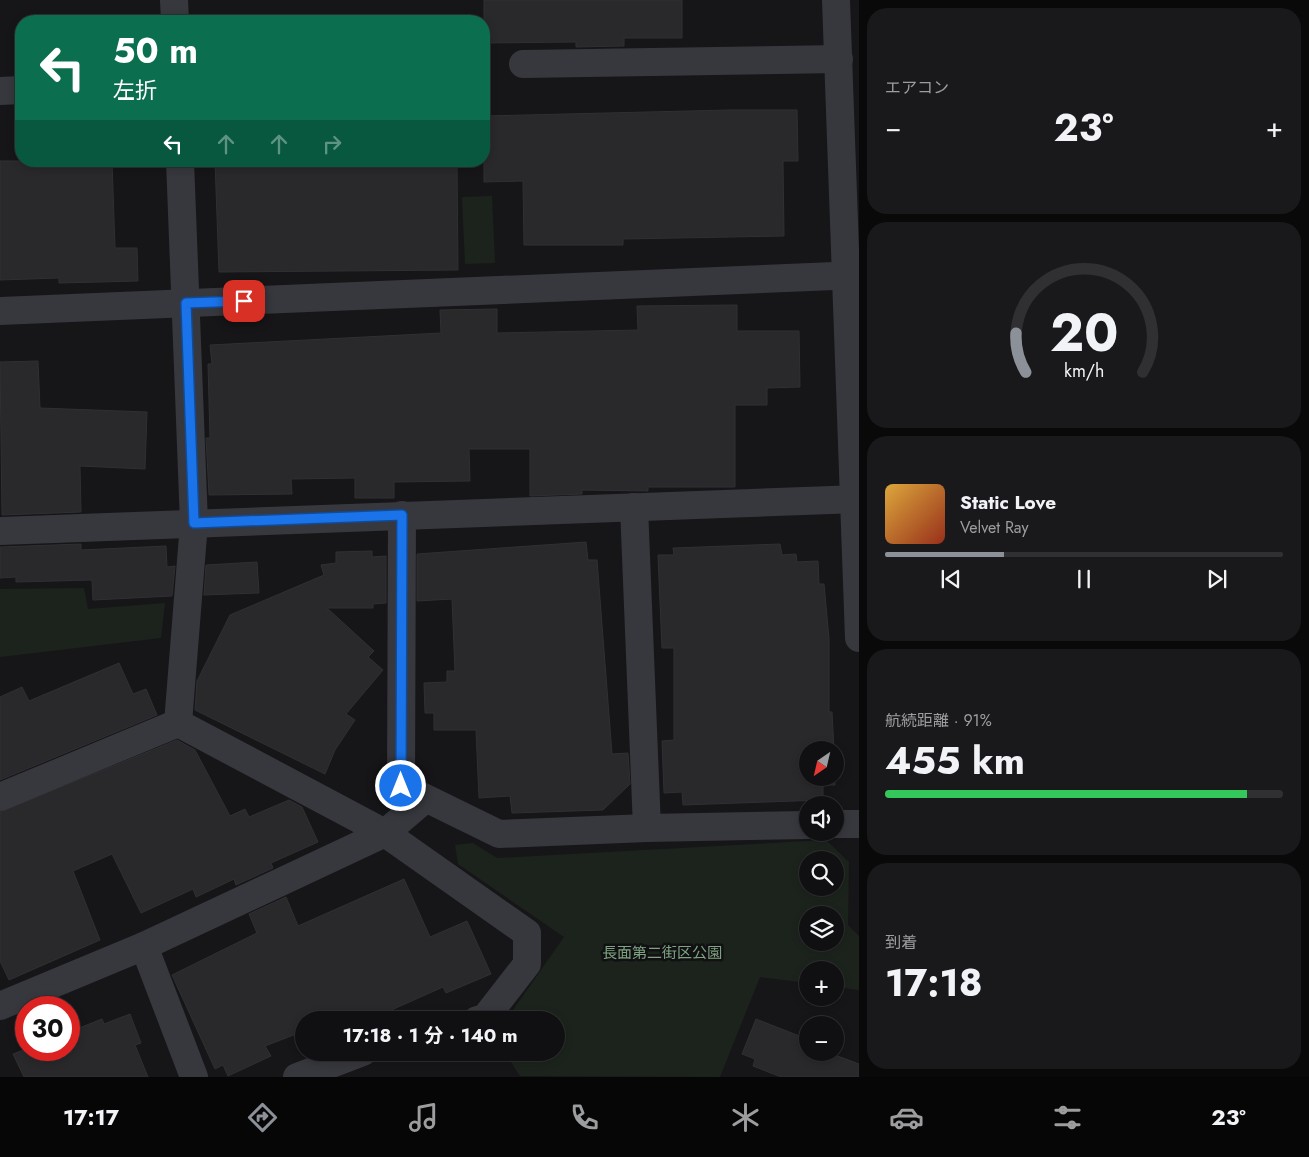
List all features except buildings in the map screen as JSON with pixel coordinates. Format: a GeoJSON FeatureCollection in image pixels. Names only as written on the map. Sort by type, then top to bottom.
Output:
{"type":"FeatureCollection","features":[{"type":"Feature","properties":{"kind":"street"},"geometry":{"type":"LineString","coordinates":[[174,0],[175,15]]}},
{"type":"Feature","properties":{"kind":"street"},"geometry":{"type":"LineString","coordinates":[[836,0],[853,276],[859,638]]}},
{"type":"Feature","properties":{"kind":"street"},"geometry":{"type":"LineString","coordinates":[[523,64],[839,59]]}},
{"type":"Feature","properties":{"kind":"street"},"geometry":{"type":"LineString","coordinates":[[0,91],[15,90]]}},
{"type":"Feature","properties":{"kind":"street"},"geometry":{"type":"LineString","coordinates":[[178,723],[194,523],[180,167]]}},
{"type":"Feature","properties":{"kind":"street"},"geometry":{"type":"LineString","coordinates":[[0,311],[853,276]]}},
{"type":"Feature","properties":{"kind":"street"},"geometry":{"type":"LineString","coordinates":[[0,531],[857,499]]}},
{"type":"Feature","properties":{"kind":"street"},"geometry":{"type":"LineString","coordinates":[[634,507],[647,828]]}},
{"type":"Feature","properties":{"kind":"street"},"geometry":{"type":"LineString","coordinates":[[402,515],[401,786],[499,834],[799,824]]}},
{"type":"Feature","properties":{"kind":"street"},"geometry":{"type":"LineString","coordinates":[[0,797],[178,723]]}},
{"type":"Feature","properties":{"kind":"street"},"geometry":{"type":"LineString","coordinates":[[178,723],[385,834],[527,933],[528,964],[491,1011]]}},
{"type":"Feature","properties":{"kind":"street"},"geometry":{"type":"LineString","coordinates":[[0,1006],[144,946],[385,834],[425,799]]}},
{"type":"Feature","properties":{"kind":"street"},"geometry":{"type":"LineString","coordinates":[[844,824],[859,824]]}},
{"type":"Feature","properties":{"kind":"street"},"geometry":{"type":"LineString","coordinates":[[144,946],[194,1077]]}},
{"type":"Feature","properties":{"kind":"street"},"geometry":{"type":"LineString","coordinates":[[297,1077],[339,1061]]}},
{"type":"Feature","properties":{"kind":"green space"},"geometry":{"type":"Polygon","coordinates":[[[492,196],[495,263],[465,264],[462,197],[492,196]]]}},
{"type":"Feature","properties":{"kind":"green space"},"geometry":{"type":"Polygon","coordinates":[[[84,588],[88,609],[165,603],[161,638],[0,657],[0,589],[84,588]]]}},
{"type":"Feature","properties":{"kind":"green space","name":"長面第二街区公園"},"geometry":{"type":"Polygon","coordinates":[[[827,841],[838,851],[799,851],[799,896],[844,896],[844,857],[849,862],[848,925],[859,936],[859,990],[844,988],[844,961],[799,961],[799,982],[760,977],[720,1077],[520,1076],[510,1061],[565,1061],[565,1011],[512,1011],[564,937],[458,864],[455,845],[473,843],[497,858],[827,841]]]}},
{"type":"Feature","properties":{"kind":"route"},"geometry":{"type":"LineString","coordinates":[[244,301],[186,303],[194,523],[402,515],[401,786]]}}]}
